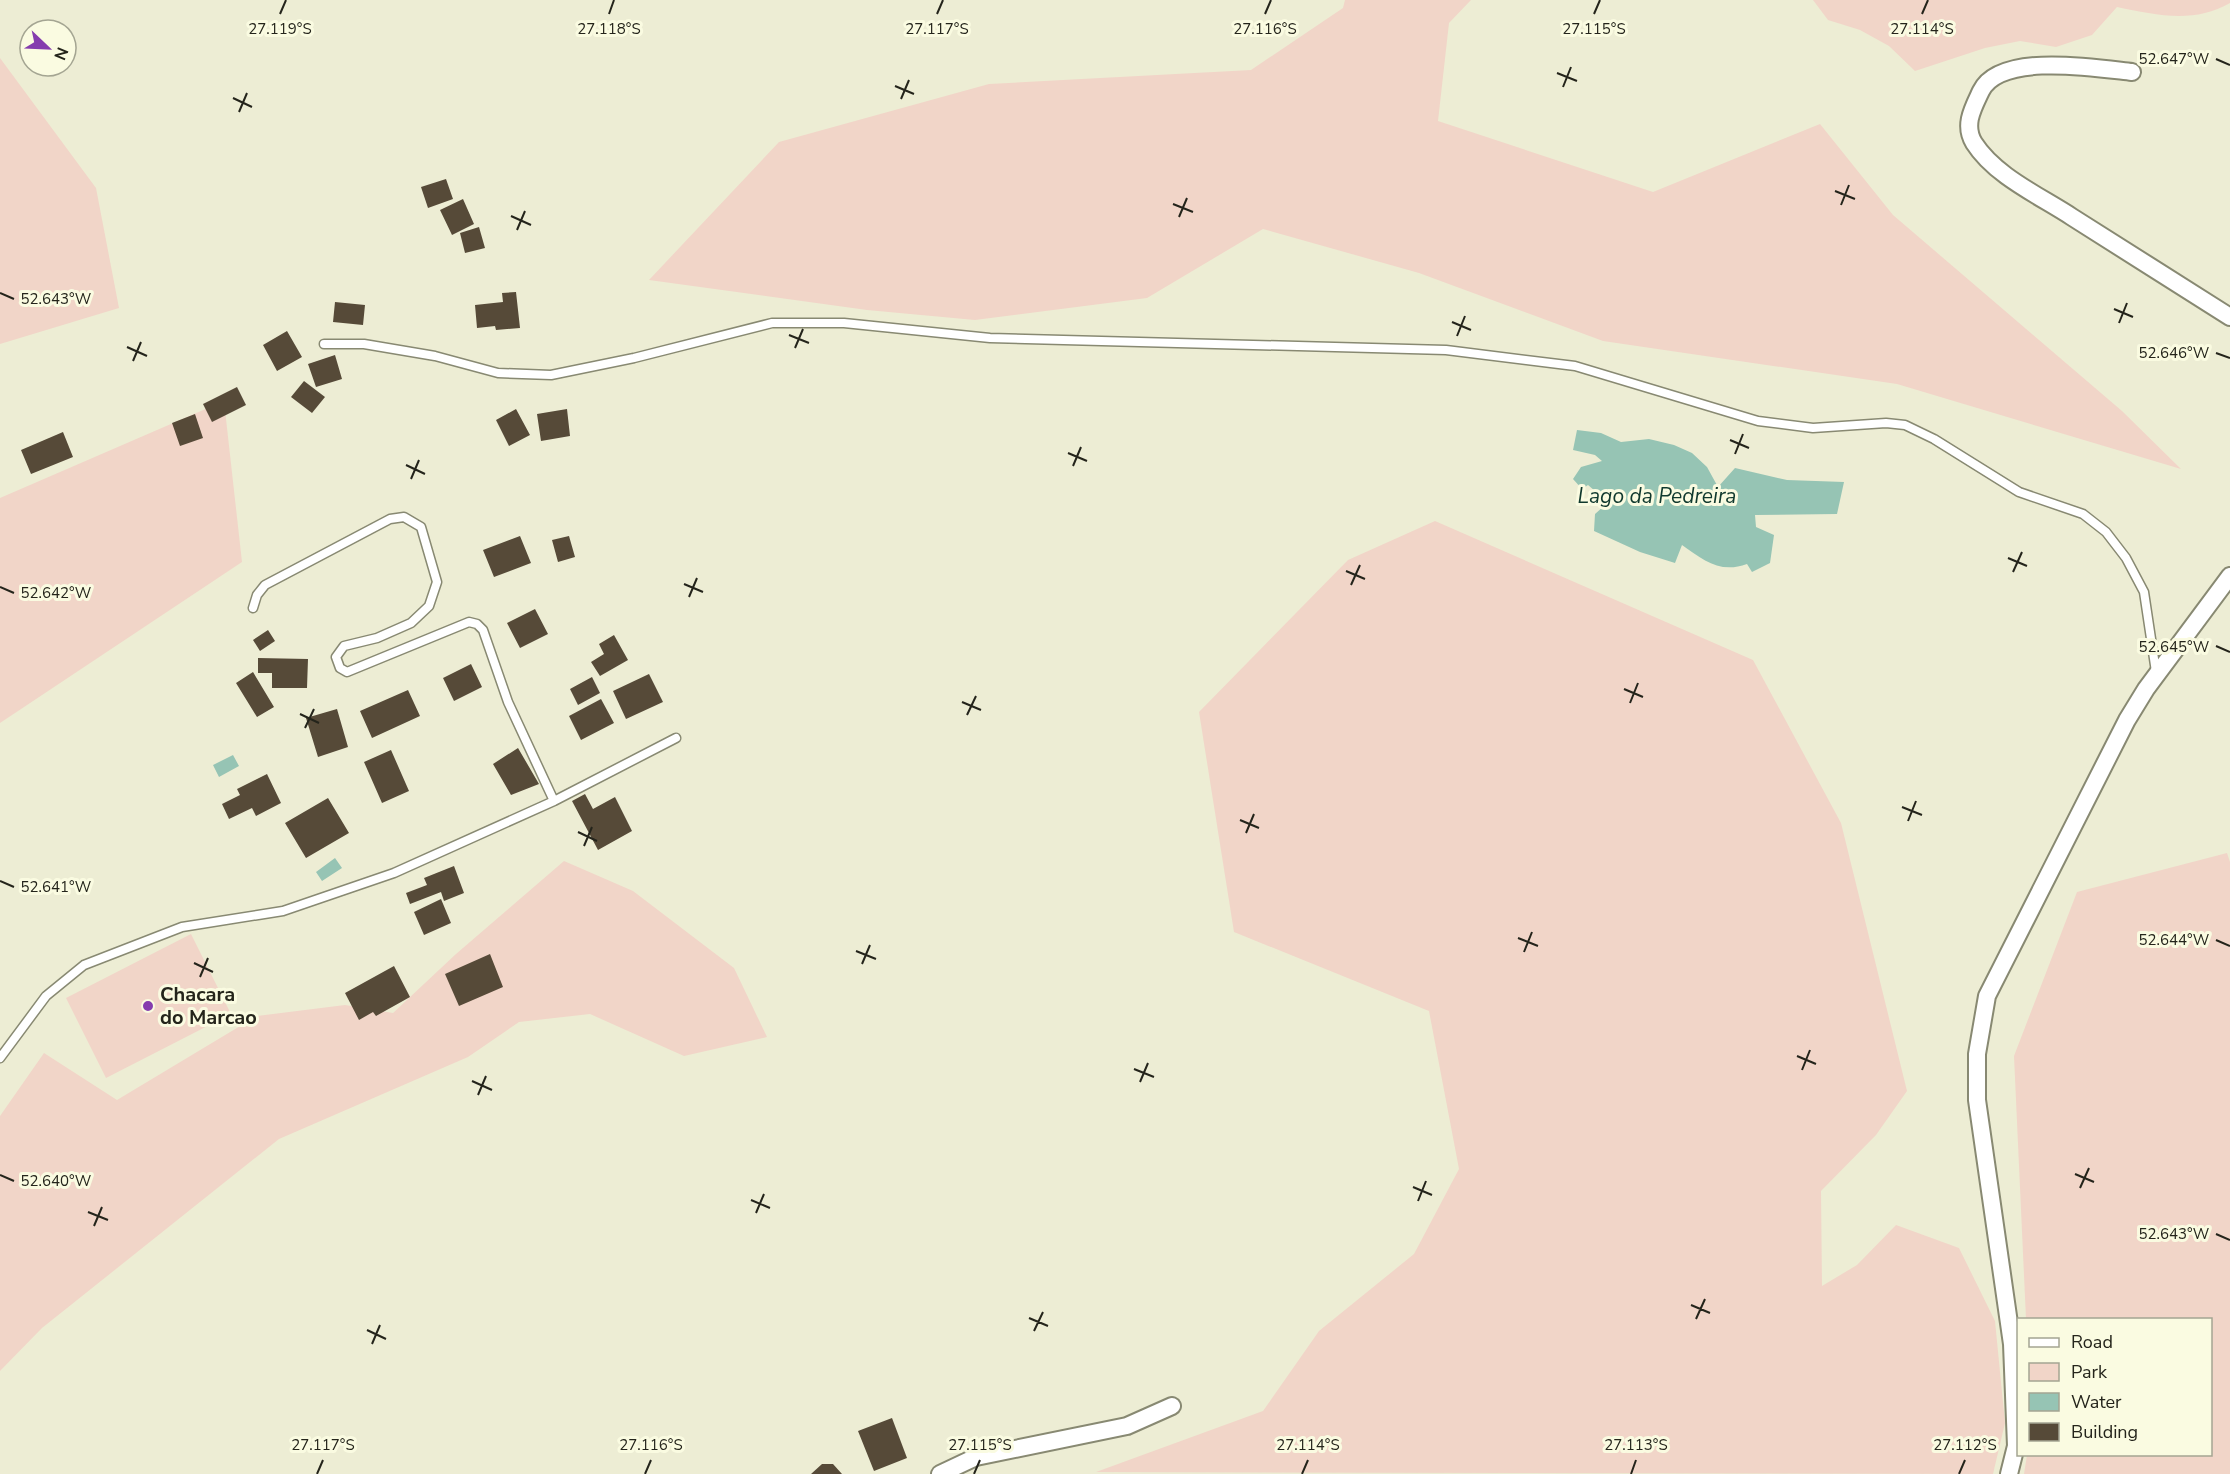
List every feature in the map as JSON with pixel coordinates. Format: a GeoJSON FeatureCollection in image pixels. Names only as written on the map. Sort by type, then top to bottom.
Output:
{"type":"FeatureCollection","features":[{"type":"Feature","properties":{"kind":"street"},"geometry":{"type":"LineString","coordinates":[[2132,72],[2063,63],[2006,72],[1985,83],[1968,121],[1973,141],[2007,175],[2230,317]]}},
{"type":"Feature","properties":{"kind":"street"},"geometry":{"type":"LineString","coordinates":[[2009,1474],[2016,1446],[2012,1344],[1977,1100],[1977,1054],[1987,996],[2127,720],[2156,674],[2230,576]]}},
{"type":"Feature","properties":{"kind":"street"},"geometry":{"type":"LineString","coordinates":[[940,1474],[976,1457],[1127,1426],[1172,1406]]}},
{"type":"Feature","properties":{"kind":"lane"},"geometry":{"type":"LineString","coordinates":[[324,344],[364,344],[435,356],[498,373],[551,375],[634,358],[772,323],[844,323],[990,338],[1446,350],[1575,366],[1758,421],[1814,428],[1886,423],[1905,425],[1934,439],[2019,492],[2083,514],[2106,532],[2126,558],[2144,592],[2156,674]]}},
{"type":"Feature","properties":{"kind":"lane"},"geometry":{"type":"LineString","coordinates":[[253,608],[257,595],[265,585],[390,519],[404,517],[421,527],[437,582],[429,606],[411,623],[377,638],[344,646],[336,657],[340,668],[347,672],[469,622],[477,624],[483,630],[508,702],[554,801]]}},
{"type":"Feature","properties":{"kind":"lane"},"geometry":{"type":"LineString","coordinates":[[0,1058],[46,996],[84,965],[182,927],[283,911],[383,877],[554,801],[676,738]]}},
{"type":"Feature","properties":{"kind":"green space"},"geometry":{"type":"Polygon","coordinates":[[[1345,0],[1471,0],[1449,23],[1438,121],[1653,192],[1820,124],[1893,215],[2122,411],[2181,469],[1897,384],[1603,341],[1419,273],[1263,229],[1147,298],[975,320],[867,310],[649,280],[779,142],[989,84],[1251,70],[1343,8],[1345,0]]]}},
{"type":"Feature","properties":{"kind":"green space"},"geometry":{"type":"Polygon","coordinates":[[[1813,0],[2230,0],[2230,3],[2216,10],[2189,16],[2160,15],[2117,7],[2092,35],[2056,47],[2020,41],[1985,48],[1915,71],[1889,46],[1860,30],[1828,20],[1813,0]]]}},
{"type":"Feature","properties":{"kind":"green space"},"geometry":{"type":"Polygon","coordinates":[[[0,58],[96,188],[119,308],[0,344],[0,58]]]}},
{"type":"Feature","properties":{"kind":"green space"},"geometry":{"type":"Polygon","coordinates":[[[224,401],[242,562],[0,723],[0,498],[224,401]]]}},
{"type":"Feature","properties":{"kind":"green space"},"geometry":{"type":"Polygon","coordinates":[[[1435,521],[1753,660],[1841,823],[1907,1091],[1876,1135],[1821,1191],[1822,1286],[1857,1265],[1896,1225],[1959,1248],[1995,1321],[2005,1423],[1993,1474],[1096,1472],[1263,1411],[1319,1331],[1414,1254],[1459,1169],[1429,1011],[1234,932],[1199,712],[1348,560],[1435,521]]]}},
{"type":"Feature","properties":{"kind":"green space"},"geometry":{"type":"Polygon","coordinates":[[[2227,853],[2230,862],[2230,1474],[2024,1474],[2027,1456],[2212,1456],[2212,1318],[2026,1318],[2014,1056],[2077,892],[2227,853]]]}},
{"type":"Feature","properties":{"kind":"green space"},"geometry":{"type":"Polygon","coordinates":[[[564,861],[633,891],[734,968],[767,1037],[684,1056],[590,1014],[519,1022],[468,1057],[279,1139],[42,1328],[0,1371],[0,1116],[44,1053],[117,1100],[257,1016],[345,1005],[393,1013],[456,954],[564,861]]]}},
{"type":"Feature","properties":{"kind":"green space","name":"Chacara do Marcao"},"geometry":{"type":"Polygon","coordinates":[[[191,934],[231,1014],[106,1078],[66,998],[191,934]]]}},
{"type":"Feature","properties":{"kind":"water","name":"Lago da Pedreira"},"geometry":{"type":"Polygon","coordinates":[[[1577,430],[1601,433],[1621,442],[1649,439],[1674,445],[1692,453],[1707,467],[1718,487],[1735,468],[1787,480],[1844,482],[1837,514],[1755,515],[1756,527],[1774,535],[1770,563],[1752,572],[1747,564],[1728,567],[1712,564],[1682,545],[1675,563],[1640,552],[1594,531],[1595,514],[1604,506],[1602,497],[1588,485],[1582,489],[1573,479],[1581,467],[1602,461],[1595,455],[1573,450],[1577,430]]]}},
{"type":"Feature","properties":{"kind":"water"},"geometry":{"type":"Polygon","coordinates":[[[233,755],[239,766],[219,777],[213,765],[233,755]]]}},
{"type":"Feature","properties":{"kind":"water"},"geometry":{"type":"Polygon","coordinates":[[[335,858],[342,868],[322,881],[316,872],[335,858]]]}},
{"type":"Feature","properties":{"kind":"building"},"geometry":{"type":"Polygon","coordinates":[[[446,179],[453,199],[428,208],[421,187],[446,179]]]}},
{"type":"Feature","properties":{"kind":"building"},"geometry":{"type":"Polygon","coordinates":[[[463,199],[474,224],[452,235],[440,210],[463,199]]]}},
{"type":"Feature","properties":{"kind":"building"},"geometry":{"type":"Polygon","coordinates":[[[479,227],[485,248],[465,253],[460,233],[479,227]]]}},
{"type":"Feature","properties":{"kind":"building"},"geometry":{"type":"Polygon","coordinates":[[[516,292],[520,328],[496,330],[495,326],[477,328],[475,305],[503,302],[502,293],[516,292]]]}},
{"type":"Feature","properties":{"kind":"building"},"geometry":{"type":"Polygon","coordinates":[[[335,302],[365,305],[363,325],[333,322],[335,302]]]}},
{"type":"Feature","properties":{"kind":"building"},"geometry":{"type":"Polygon","coordinates":[[[287,331],[302,357],[277,371],[263,345],[287,331]]]}},
{"type":"Feature","properties":{"kind":"building"},"geometry":{"type":"Polygon","coordinates":[[[335,355],[342,379],[316,387],[308,364],[335,355]]]}},
{"type":"Feature","properties":{"kind":"building"},"geometry":{"type":"Polygon","coordinates":[[[304,381],[325,397],[312,413],[291,397],[304,381]]]}},
{"type":"Feature","properties":{"kind":"building"},"geometry":{"type":"Polygon","coordinates":[[[237,387],[246,405],[212,422],[203,404],[237,387]]]}},
{"type":"Feature","properties":{"kind":"building"},"geometry":{"type":"Polygon","coordinates":[[[516,409],[530,435],[509,446],[496,420],[516,409]]]}},
{"type":"Feature","properties":{"kind":"building"},"geometry":{"type":"Polygon","coordinates":[[[567,409],[570,436],[541,441],[537,414],[567,409]]]}},
{"type":"Feature","properties":{"kind":"building"},"geometry":{"type":"Polygon","coordinates":[[[195,414],[203,438],[180,446],[172,423],[195,414]]]}},
{"type":"Feature","properties":{"kind":"building"},"geometry":{"type":"Polygon","coordinates":[[[63,432],[73,457],[31,474],[21,450],[63,432]]]}},
{"type":"Feature","properties":{"kind":"building"},"geometry":{"type":"Polygon","coordinates":[[[520,536],[531,563],[494,577],[483,550],[520,536]]]}},
{"type":"Feature","properties":{"kind":"building"},"geometry":{"type":"Polygon","coordinates":[[[569,536],[575,557],[558,562],[552,540],[569,536]]]}},
{"type":"Feature","properties":{"kind":"building"},"geometry":{"type":"Polygon","coordinates":[[[535,609],[548,634],[520,648],[507,623],[535,609]]]}},
{"type":"Feature","properties":{"kind":"building"},"geometry":{"type":"Polygon","coordinates":[[[268,630],[275,641],[260,651],[253,640],[268,630]]]}},
{"type":"Feature","properties":{"kind":"building"},"geometry":{"type":"Polygon","coordinates":[[[614,635],[628,660],[600,676],[591,662],[604,654],[599,644],[614,635]]]}},
{"type":"Feature","properties":{"kind":"building"},"geometry":{"type":"Polygon","coordinates":[[[258,658],[308,659],[307,688],[272,688],[272,673],[258,673],[258,658]]]}},
{"type":"Feature","properties":{"kind":"building"},"geometry":{"type":"Polygon","coordinates":[[[471,664],[482,687],[454,701],[443,678],[471,664]]]}},
{"type":"Feature","properties":{"kind":"building"},"geometry":{"type":"Polygon","coordinates":[[[253,672],[274,707],[257,717],[236,683],[253,672]]]}},
{"type":"Feature","properties":{"kind":"building"},"geometry":{"type":"Polygon","coordinates":[[[649,674],[663,702],[626,719],[613,691],[649,674]]]}},
{"type":"Feature","properties":{"kind":"building"},"geometry":{"type":"Polygon","coordinates":[[[592,677],[600,693],[578,705],[570,689],[592,677]]]}},
{"type":"Feature","properties":{"kind":"building"},"geometry":{"type":"Polygon","coordinates":[[[408,690],[420,716],[372,738],[360,711],[408,690]]]}},
{"type":"Feature","properties":{"kind":"building"},"geometry":{"type":"Polygon","coordinates":[[[601,699],[614,723],[581,740],[569,716],[601,699]]]}},
{"type":"Feature","properties":{"kind":"building"},"geometry":{"type":"Polygon","coordinates":[[[337,709],[348,747],[318,757],[306,718],[337,709]]]}},
{"type":"Feature","properties":{"kind":"building"},"geometry":{"type":"Polygon","coordinates":[[[518,748],[539,784],[511,795],[493,764],[518,748]]]}},
{"type":"Feature","properties":{"kind":"building"},"geometry":{"type":"Polygon","coordinates":[[[391,750],[409,791],[382,803],[364,762],[391,750]]]}},
{"type":"Feature","properties":{"kind":"building"},"geometry":{"type":"Polygon","coordinates":[[[267,774],[281,803],[256,816],[252,808],[229,819],[222,804],[240,795],[237,789],[267,774]]]}},
{"type":"Feature","properties":{"kind":"building"},"geometry":{"type":"Polygon","coordinates":[[[585,794],[593,809],[615,797],[632,831],[598,850],[572,801],[585,794]]]}},
{"type":"Feature","properties":{"kind":"building"},"geometry":{"type":"Polygon","coordinates":[[[328,798],[349,833],[306,858],[285,823],[328,798]]]}},
{"type":"Feature","properties":{"kind":"building"},"geometry":{"type":"Polygon","coordinates":[[[454,866],[464,893],[444,901],[441,892],[410,904],[406,893],[427,885],[424,878],[454,866]]]}},
{"type":"Feature","properties":{"kind":"building"},"geometry":{"type":"Polygon","coordinates":[[[441,899],[451,923],[424,935],[414,912],[441,899]]]}},
{"type":"Feature","properties":{"kind":"building"},"geometry":{"type":"Polygon","coordinates":[[[490,954],[503,987],[459,1006],[445,974],[490,954]]]}},
{"type":"Feature","properties":{"kind":"building"},"geometry":{"type":"Polygon","coordinates":[[[394,966],[410,997],[376,1016],[373,1012],[359,1020],[345,993],[394,966]]]}},
{"type":"Feature","properties":{"kind":"building"},"geometry":{"type":"Polygon","coordinates":[[[892,1418],[907,1458],[874,1471],[858,1431],[892,1418]]]}},
{"type":"Feature","properties":{"kind":"building"},"geometry":{"type":"Polygon","coordinates":[[[822,1464],[833,1464],[842,1474],[811,1474],[822,1464]]]}},
{"type":"Feature","properties":{"kind":"place","name":"Chacara do Marcao"},"geometry":{"type":"Point","coordinates":[148,1006]}}]}
